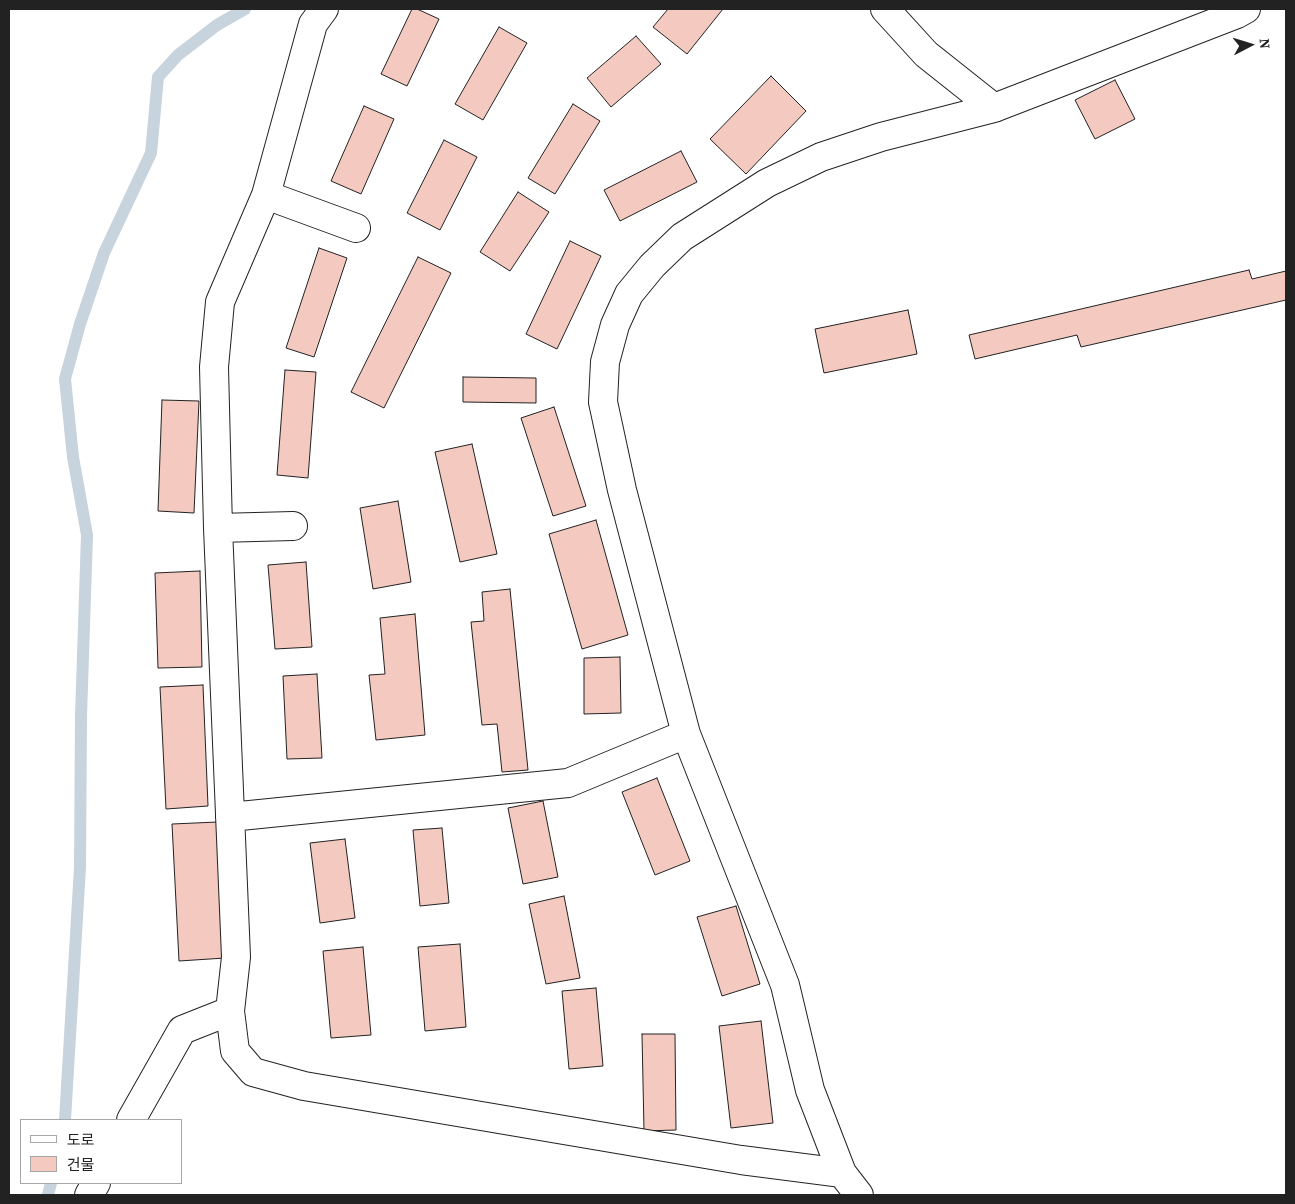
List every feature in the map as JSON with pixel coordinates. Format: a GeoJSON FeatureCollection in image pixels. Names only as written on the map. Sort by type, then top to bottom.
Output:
{"type":"FeatureCollection","features":[{"type":"Feature","properties":{"kind":"street"},"geometry":{"type":"LineString","coordinates":[[324,9],[313,24],[266,195],[220,302],[214,367],[218,528],[236,957],[230,1011],[235,1051],[253,1072],[304,1086],[741,1160],[842,1174]]}},
{"type":"Feature","properties":{"kind":"street"},"geometry":{"type":"LineString","coordinates":[[885,9],[926,54],[994,108]]}},
{"type":"Feature","properties":{"kind":"street"},"geometry":{"type":"LineString","coordinates":[[859,1195],[842,1174],[810,1090],[785,985],[686,734],[622,490],[603,402],[605,362],[615,325],[629,294],[652,266],[682,236],[767,183],[820,157],[881,137],[994,108],[1246,9]]}},
{"type":"Feature","properties":{"kind":"street"},"geometry":{"type":"LineString","coordinates":[[266,195],[356,228]]}},
{"type":"Feature","properties":{"kind":"street"},"geometry":{"type":"LineString","coordinates":[[218,528],[293,526]]}},
{"type":"Feature","properties":{"kind":"street"},"geometry":{"type":"LineString","coordinates":[[230,817],[568,783],[686,734]]}},
{"type":"Feature","properties":{"kind":"street"},"geometry":{"type":"LineString","coordinates":[[132,1119],[182,1030],[230,1011]]}},
{"type":"Feature","properties":{"kind":"street"},"geometry":{"type":"LineString","coordinates":[[89,1195],[95,1184]]}},
{"type":"Feature","properties":{"kind":"building"},"geometry":{"type":"Polygon","coordinates":[[[412,9],[417,9],[439,19],[407,86],[381,74],[412,9]]]}},
{"type":"Feature","properties":{"kind":"building"},"geometry":{"type":"Polygon","coordinates":[[[668,9],[723,9],[687,54],[653,27],[668,9]]]}},
{"type":"Feature","properties":{"kind":"building"},"geometry":{"type":"Polygon","coordinates":[[[499,27],[527,43],[483,120],[455,104],[499,27]]]}},
{"type":"Feature","properties":{"kind":"building"},"geometry":{"type":"Polygon","coordinates":[[[636,36],[661,64],[611,107],[587,78],[636,36]]]}},
{"type":"Feature","properties":{"kind":"building"},"geometry":{"type":"Polygon","coordinates":[[[771,76],[806,111],[746,174],[710,139],[771,76]]]}},
{"type":"Feature","properties":{"kind":"building"},"geometry":{"type":"Polygon","coordinates":[[[1115,80],[1135,119],[1095,139],[1075,100],[1115,80]]]}},
{"type":"Feature","properties":{"kind":"building"},"geometry":{"type":"Polygon","coordinates":[[[573,104],[600,121],[555,194],[528,178],[573,104]]]}},
{"type":"Feature","properties":{"kind":"building"},"geometry":{"type":"Polygon","coordinates":[[[364,106],[394,119],[361,194],[331,181],[364,106]]]}},
{"type":"Feature","properties":{"kind":"building"},"geometry":{"type":"Polygon","coordinates":[[[444,140],[477,157],[440,230],[407,213],[444,140]]]}},
{"type":"Feature","properties":{"kind":"building"},"geometry":{"type":"Polygon","coordinates":[[[681,151],[697,182],[620,221],[604,190],[681,151]]]}},
{"type":"Feature","properties":{"kind":"building"},"geometry":{"type":"Polygon","coordinates":[[[518,192],[549,212],[510,271],[480,252],[518,192]]]}},
{"type":"Feature","properties":{"kind":"building"},"geometry":{"type":"Polygon","coordinates":[[[570,241],[601,256],[557,349],[526,334],[570,241]]]}},
{"type":"Feature","properties":{"kind":"building"},"geometry":{"type":"Polygon","coordinates":[[[319,248],[347,258],[314,357],[286,348],[319,248]]]}},
{"type":"Feature","properties":{"kind":"building"},"geometry":{"type":"Polygon","coordinates":[[[418,257],[451,273],[384,408],[351,392],[418,257]]]}},
{"type":"Feature","properties":{"kind":"building"},"geometry":{"type":"Polygon","coordinates":[[[1249,270],[1252,279],[1286,271],[1286,300],[1081,347],[1077,335],[975,359],[969,335],[1249,270]]]}},
{"type":"Feature","properties":{"kind":"building"},"geometry":{"type":"Polygon","coordinates":[[[908,310],[917,354],[824,373],[815,329],[908,310]]]}},
{"type":"Feature","properties":{"kind":"building"},"geometry":{"type":"Polygon","coordinates":[[[285,370],[316,372],[308,478],[277,475],[285,370]]]}},
{"type":"Feature","properties":{"kind":"building"},"geometry":{"type":"Polygon","coordinates":[[[463,377],[536,378],[536,403],[463,402],[463,377]]]}},
{"type":"Feature","properties":{"kind":"building"},"geometry":{"type":"Polygon","coordinates":[[[162,400],[199,401],[194,513],[158,511],[162,400]]]}},
{"type":"Feature","properties":{"kind":"building"},"geometry":{"type":"Polygon","coordinates":[[[554,407],[586,506],[553,516],[521,418],[554,407]]]}},
{"type":"Feature","properties":{"kind":"building"},"geometry":{"type":"Polygon","coordinates":[[[472,444],[497,554],[460,562],[435,452],[472,444]]]}},
{"type":"Feature","properties":{"kind":"building"},"geometry":{"type":"Polygon","coordinates":[[[398,501],[411,582],[373,589],[360,508],[398,501]]]}},
{"type":"Feature","properties":{"kind":"building"},"geometry":{"type":"Polygon","coordinates":[[[596,520],[628,635],[582,649],[549,534],[596,520]]]}},
{"type":"Feature","properties":{"kind":"building"},"geometry":{"type":"Polygon","coordinates":[[[306,562],[312,647],[275,649],[268,565],[306,562]]]}},
{"type":"Feature","properties":{"kind":"building"},"geometry":{"type":"Polygon","coordinates":[[[200,571],[202,667],[158,668],[155,573],[200,571]]]}},
{"type":"Feature","properties":{"kind":"building"},"geometry":{"type":"Polygon","coordinates":[[[510,589],[528,770],[502,772],[497,724],[482,725],[471,622],[484,621],[482,592],[510,589]]]}},
{"type":"Feature","properties":{"kind":"building"},"geometry":{"type":"Polygon","coordinates":[[[415,614],[425,735],[376,740],[369,675],[385,674],[380,618],[415,614]]]}},
{"type":"Feature","properties":{"kind":"building"},"geometry":{"type":"Polygon","coordinates":[[[620,657],[621,713],[584,714],[584,658],[620,657]]]}},
{"type":"Feature","properties":{"kind":"building"},"geometry":{"type":"Polygon","coordinates":[[[317,674],[322,758],[287,759],[283,676],[317,674]]]}},
{"type":"Feature","properties":{"kind":"building"},"geometry":{"type":"Polygon","coordinates":[[[203,685],[208,806],[166,809],[160,687],[203,685]]]}},
{"type":"Feature","properties":{"kind":"building"},"geometry":{"type":"Polygon","coordinates":[[[657,778],[690,861],[655,875],[622,792],[657,778]]]}},
{"type":"Feature","properties":{"kind":"building"},"geometry":{"type":"Polygon","coordinates":[[[543,801],[558,877],[523,884],[508,808],[543,801]]]}},
{"type":"Feature","properties":{"kind":"building"},"geometry":{"type":"Polygon","coordinates":[[[218,822],[225,958],[179,961],[172,824],[218,822]]]}},
{"type":"Feature","properties":{"kind":"building"},"geometry":{"type":"Polygon","coordinates":[[[442,828],[449,903],[420,906],[413,830],[442,828]]]}},
{"type":"Feature","properties":{"kind":"building"},"geometry":{"type":"Polygon","coordinates":[[[345,839],[355,918],[320,923],[310,843],[345,839]]]}},
{"type":"Feature","properties":{"kind":"building"},"geometry":{"type":"Polygon","coordinates":[[[564,896],[580,978],[546,984],[529,904],[564,896]]]}},
{"type":"Feature","properties":{"kind":"building"},"geometry":{"type":"Polygon","coordinates":[[[736,906],[760,984],[722,996],[697,917],[736,906]]]}},
{"type":"Feature","properties":{"kind":"building"},"geometry":{"type":"Polygon","coordinates":[[[460,944],[466,1027],[425,1031],[418,947],[460,944]]]}},
{"type":"Feature","properties":{"kind":"building"},"geometry":{"type":"Polygon","coordinates":[[[363,947],[371,1035],[331,1038],[323,951],[363,947]]]}},
{"type":"Feature","properties":{"kind":"building"},"geometry":{"type":"Polygon","coordinates":[[[596,988],[603,1066],[569,1069],[562,991],[596,988]]]}},
{"type":"Feature","properties":{"kind":"building"},"geometry":{"type":"Polygon","coordinates":[[[761,1021],[773,1123],[731,1128],[719,1026],[761,1021]]]}},
{"type":"Feature","properties":{"kind":"building"},"geometry":{"type":"Polygon","coordinates":[[[642,1034],[675,1034],[676,1130],[644,1131],[642,1034]]]}},
{"type":"Feature","properties":{"kind":"waterway"},"geometry":{"type":"LineString","coordinates":[[65,1119],[80,867],[81,716],[87,535],[73,457],[65,379],[80,324],[104,253],[151,153],[158,77],[178,55],[217,25],[245,9]]}},
{"type":"Feature","properties":{"kind":"waterway"},"geometry":{"type":"LineString","coordinates":[[48,1195],[51,1184]]}}]}
